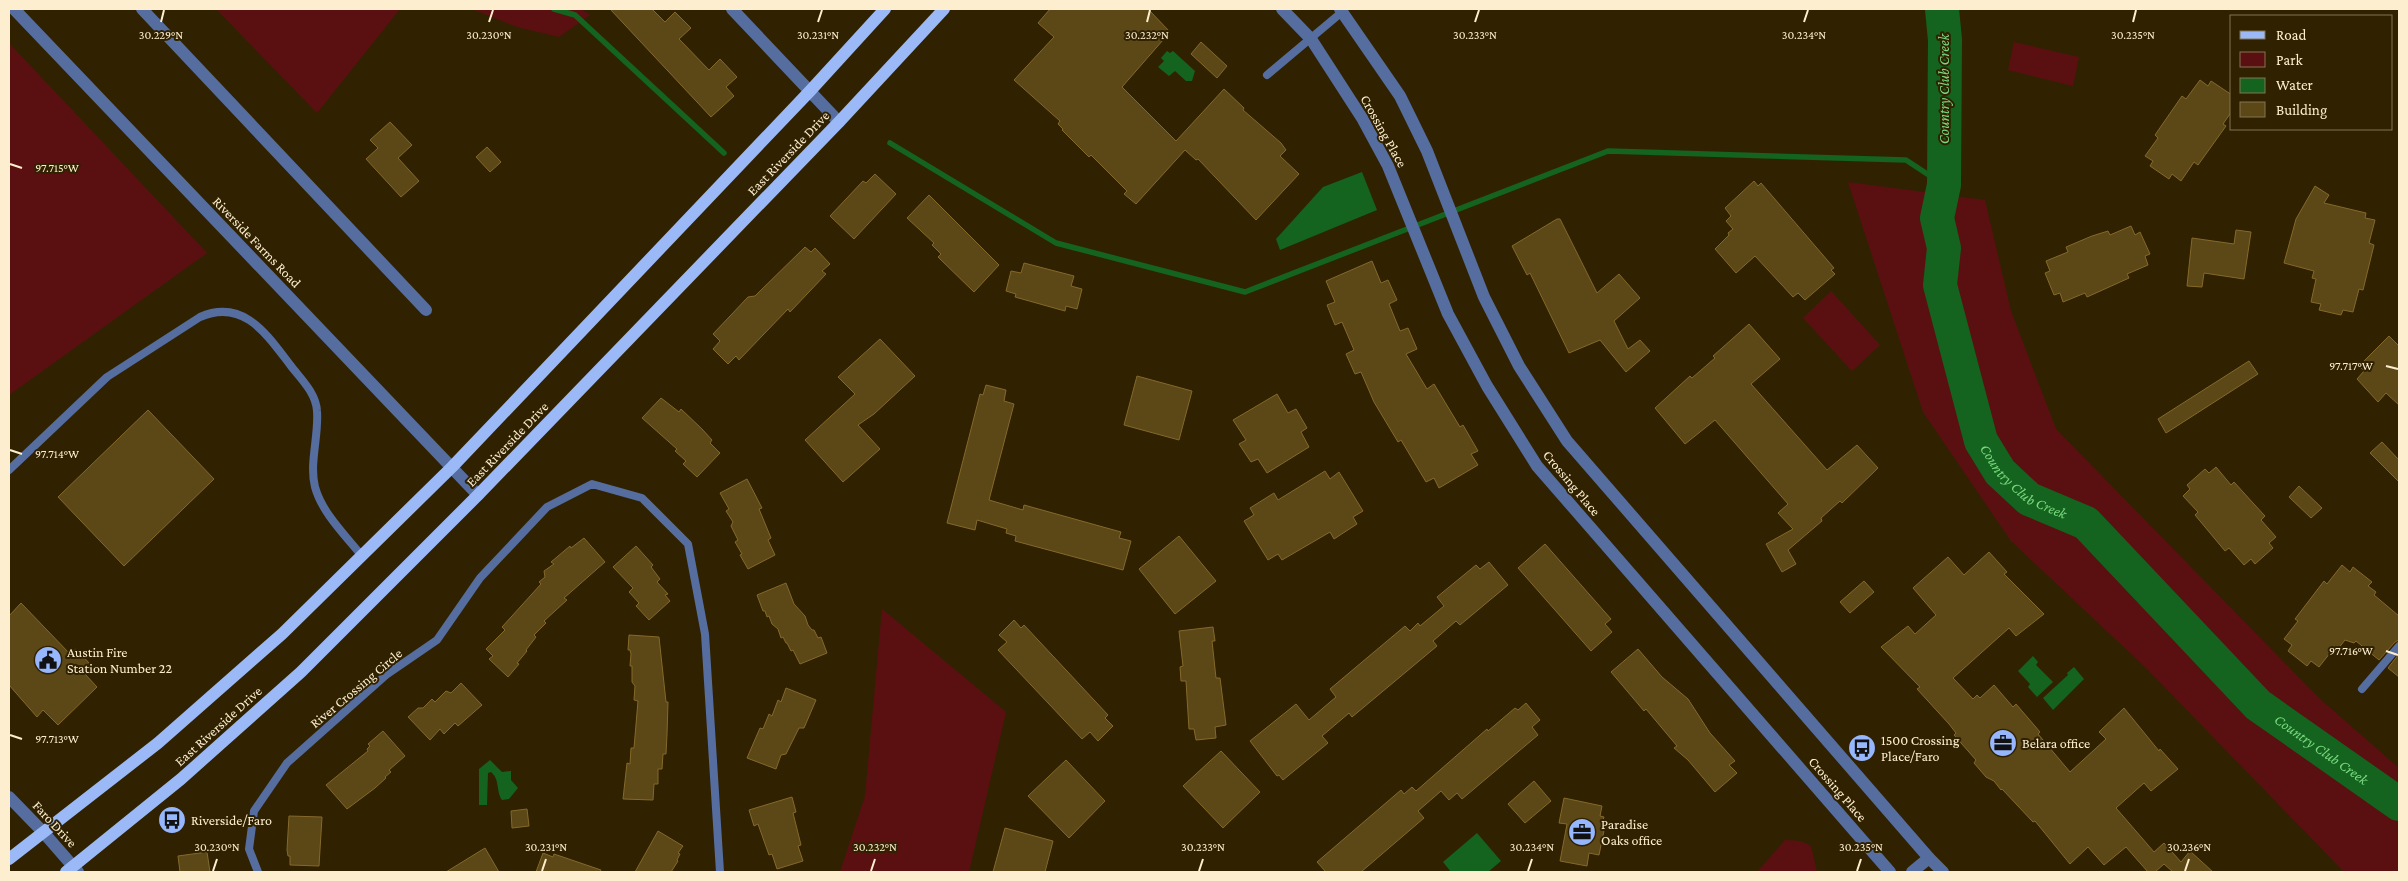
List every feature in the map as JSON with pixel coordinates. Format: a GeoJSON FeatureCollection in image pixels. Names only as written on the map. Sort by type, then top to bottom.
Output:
{"type":"FeatureCollection","features":[{"type":"Feature","properties":{"kind":"main road","name":"East Riverside Drive"},"geometry":{"type":"LineString","coordinates":[[9,859],[158,743],[282,634],[452,467],[810,91],[885,9]]}},
{"type":"Feature","properties":{"kind":"main road","name":"East Riverside Drive"},"geometry":{"type":"LineString","coordinates":[[72,870],[181,779],[301,672],[478,495],[840,122],[944,9]]}},
{"type":"Feature","properties":{"kind":"street","name":"Riverside Farms Road"},"geometry":{"type":"LineString","coordinates":[[14,9],[478,495]]}},
{"type":"Feature","properties":{"kind":"street"},"geometry":{"type":"LineString","coordinates":[[142,9],[426,310]]}},
{"type":"Feature","properties":{"kind":"street"},"geometry":{"type":"LineString","coordinates":[[732,9],[840,122]]}},
{"type":"Feature","properties":{"kind":"street","name":"Crossing Place"},"geometry":{"type":"LineString","coordinates":[[1282,9],[1311,39],[1362,118],[1388,166],[1448,314],[1487,386],[1537,466],[1890,872]]}},
{"type":"Feature","properties":{"kind":"street","name":"Crossing Place"},"geometry":{"type":"LineString","coordinates":[[1341,10],[1400,96],[1427,151],[1484,297],[1519,366],[1567,440],[1943,872]]}},
{"type":"Feature","properties":{"kind":"street","name":"Faro Drive"},"geometry":{"type":"LineString","coordinates":[[9,798],[44,833],[72,870]]}},
{"type":"Feature","properties":{"kind":"street"},"geometry":{"type":"LineString","coordinates":[[1912,872],[1929,858]]}},
{"type":"Feature","properties":{"kind":"lane"},"geometry":{"type":"LineString","coordinates":[[1267,75],[1311,39],[1341,10]]}},
{"type":"Feature","properties":{"kind":"lane"},"geometry":{"type":"LineString","coordinates":[[9,470],[107,377],[200,317],[211,312],[236,314],[251,320],[264,331],[313,396],[317,412],[313,477],[315,489],[322,505],[362,556]]}},
{"type":"Feature","properties":{"kind":"lane","name":"River Crossing Circle"},"geometry":{"type":"LineString","coordinates":[[258,872],[248,849],[254,811],[287,763],[386,675],[436,640],[480,578],[547,507],[592,484],[642,498],[688,544],[705,634],[720,872]]}},
{"type":"Feature","properties":{"kind":"lane"},"geometry":{"type":"LineString","coordinates":[[2362,689],[2399,646]]}},
{"type":"Feature","properties":{"kind":"green space"},"geometry":{"type":"Polygon","coordinates":[[[216,9],[400,9],[317,113],[216,9]]]}},
{"type":"Feature","properties":{"kind":"green space"},"geometry":{"type":"Polygon","coordinates":[[[472,9],[581,9],[590,15],[559,37],[517,27],[472,9]]]}},
{"type":"Feature","properties":{"kind":"green space"},"geometry":{"type":"Polygon","coordinates":[[[2014,42],[2079,57],[2073,86],[2008,70],[2014,42]]]}},
{"type":"Feature","properties":{"kind":"green space"},"geometry":{"type":"Polygon","coordinates":[[[9,43],[207,253],[9,395],[9,43]]]}},
{"type":"Feature","properties":{"kind":"green space"},"geometry":{"type":"Polygon","coordinates":[[[1848,182],[1985,200],[2011,311],[2056,429],[2320,699],[2399,768],[2399,872],[2344,872],[2145,667],[2011,541],[1923,412],[1848,182]]]}},
{"type":"Feature","properties":{"kind":"green space"},"geometry":{"type":"Polygon","coordinates":[[[1831,291],[1880,345],[1852,371],[1803,318],[1831,291]]]}},
{"type":"Feature","properties":{"kind":"green space"},"geometry":{"type":"Polygon","coordinates":[[[882,609],[1006,712],[969,872],[840,872],[865,796],[882,609]]]}},
{"type":"Feature","properties":{"kind":"green space"},"geometry":{"type":"Polygon","coordinates":[[[1785,840],[1801,841],[1811,846],[1817,872],[1757,872],[1785,840]]]}},
{"type":"Feature","properties":{"kind":"water"},"geometry":{"type":"Polygon","coordinates":[[[1167,51],[1170,53],[1173,51],[1195,71],[1192,81],[1186,81],[1175,71],[1169,76],[1158,67],[1164,61],[1161,58],[1167,51]]]}},
{"type":"Feature","properties":{"kind":"water"},"geometry":{"type":"Polygon","coordinates":[[[1362,172],[1377,210],[1280,250],[1276,239],[1323,187],[1362,172]]]}},
{"type":"Feature","properties":{"kind":"water"},"geometry":{"type":"Polygon","coordinates":[[[2033,656],[2038,662],[2036,665],[2053,682],[2037,697],[2028,687],[2030,684],[2018,671],[2033,656]]]}},
{"type":"Feature","properties":{"kind":"water"},"geometry":{"type":"Polygon","coordinates":[[[2074,667],[2084,679],[2053,710],[2043,698],[2074,667]]]}},
{"type":"Feature","properties":{"kind":"water"},"geometry":{"type":"Polygon","coordinates":[[[490,760],[502,772],[511,771],[511,780],[518,788],[509,799],[502,800],[496,778],[491,772],[488,773],[487,805],[479,805],[479,769],[490,760]]]}},
{"type":"Feature","properties":{"kind":"water"},"geometry":{"type":"Polygon","coordinates":[[[1477,833],[1501,861],[1488,872],[1451,872],[1443,862],[1477,833]]]}},
{"type":"Feature","properties":{"kind":"building"},"geometry":{"type":"Polygon","coordinates":[[[610,9],[652,9],[665,22],[675,12],[691,28],[679,39],[709,70],[720,59],[737,77],[726,87],[734,96],[711,117],[610,9]]]}},
{"type":"Feature","properties":{"kind":"building"},"geometry":{"type":"Polygon","coordinates":[[[1050,9],[1148,9],[1170,32],[1122,87],[1176,141],[1224,89],[1244,108],[1243,110],[1281,143],[1286,150],[1280,156],[1299,174],[1256,220],[1198,159],[1196,160],[1185,150],[1136,204],[1124,194],[1127,191],[1091,155],[1089,157],[1062,130],[1058,124],[1060,121],[1014,80],[1054,37],[1038,23],[1050,9]]]}},
{"type":"Feature","properties":{"kind":"building"},"geometry":{"type":"Polygon","coordinates":[[[1201,42],[1227,66],[1217,78],[1191,54],[1201,42]]]}},
{"type":"Feature","properties":{"kind":"building"},"geometry":{"type":"Polygon","coordinates":[[[2200,80],[2208,86],[2211,81],[2230,94],[2230,114],[2223,124],[2226,126],[2198,165],[2194,162],[2181,181],[2172,174],[2169,179],[2150,166],[2153,161],[2145,156],[2158,138],[2155,135],[2182,96],[2186,99],[2200,80]]]}},
{"type":"Feature","properties":{"kind":"building"},"geometry":{"type":"Polygon","coordinates":[[[390,122],[412,145],[398,158],[419,181],[401,197],[366,159],[378,148],[370,140],[390,122]]]}},
{"type":"Feature","properties":{"kind":"building"},"geometry":{"type":"Polygon","coordinates":[[[487,147],[501,162],[490,172],[476,157],[487,147]]]}},
{"type":"Feature","properties":{"kind":"building"},"geometry":{"type":"Polygon","coordinates":[[[875,174],[896,194],[854,239],[830,216],[863,181],[866,183],[875,174]]]}},
{"type":"Feature","properties":{"kind":"building"},"geometry":{"type":"Polygon","coordinates":[[[1754,181],[1758,186],[1761,183],[1834,268],[1831,270],[1835,274],[1805,300],[1798,293],[1793,297],[1755,256],[1736,273],[1715,249],[1733,229],[1726,221],[1731,216],[1725,208],[1754,181]]]}},
{"type":"Feature","properties":{"kind":"building"},"geometry":{"type":"Polygon","coordinates":[[[2315,186],[2329,195],[2324,203],[2366,213],[2365,218],[2375,220],[2369,243],[2374,245],[2363,290],[2359,289],[2353,312],[2343,310],[2341,315],[2319,310],[2321,304],[2311,302],[2316,279],[2312,278],[2314,271],[2284,263],[2296,219],[2315,186]]]}},
{"type":"Feature","properties":{"kind":"building"},"geometry":{"type":"Polygon","coordinates":[[[929,195],[999,265],[974,292],[938,257],[941,254],[932,245],[934,243],[907,218],[929,195]]]}},
{"type":"Feature","properties":{"kind":"building"},"geometry":{"type":"Polygon","coordinates":[[[1560,219],[1597,293],[1619,274],[1640,298],[1614,321],[1628,349],[1640,340],[1650,351],[1626,372],[1600,340],[1569,353],[1530,273],[1527,275],[1512,246],[1560,219]]]}},
{"type":"Feature","properties":{"kind":"building"},"geometry":{"type":"Polygon","coordinates":[[[2131,226],[2135,235],[2140,232],[2150,254],[2145,256],[2148,265],[2127,274],[2129,278],[2087,297],[2085,293],[2063,302],[2060,293],[2054,295],[2045,273],[2050,271],[2046,261],[2068,252],[2066,247],[2092,236],[2108,231],[2110,235],[2131,226]]]}},
{"type":"Feature","properties":{"kind":"building"},"geometry":{"type":"Polygon","coordinates":[[[2236,230],[2251,232],[2244,279],[2204,273],[2202,287],[2187,286],[2192,238],[2234,244],[2236,230]]]}},
{"type":"Feature","properties":{"kind":"building"},"geometry":{"type":"Polygon","coordinates":[[[805,247],[811,252],[815,248],[830,264],[822,271],[826,274],[790,312],[788,309],[739,360],[736,356],[728,364],[713,349],[720,341],[713,334],[748,297],[755,296],[805,247]]]}},
{"type":"Feature","properties":{"kind":"building"},"geometry":{"type":"Polygon","coordinates":[[[1372,261],[1381,283],[1388,280],[1397,300],[1389,304],[1400,331],[1408,328],[1417,349],[1406,354],[1427,389],[1434,384],[1460,427],[1463,425],[1478,451],[1471,454],[1478,465],[1439,488],[1434,478],[1426,482],[1401,440],[1398,442],[1374,402],[1361,372],[1355,374],[1346,354],[1354,350],[1342,322],[1335,325],[1327,305],[1335,302],[1326,281],[1372,261]]]}},
{"type":"Feature","properties":{"kind":"building"},"geometry":{"type":"Polygon","coordinates":[[[1024,263],[1074,276],[1071,286],[1082,289],[1077,309],[1066,306],[1065,311],[1015,297],[1016,294],[1006,291],[1011,271],[1021,273],[1024,263]]]}},
{"type":"Feature","properties":{"kind":"building"},"geometry":{"type":"Polygon","coordinates":[[[1749,324],[1780,359],[1751,384],[1827,470],[1857,445],[1878,468],[1842,503],[1840,501],[1821,518],[1822,521],[1788,550],[1796,564],[1782,572],[1766,544],[1793,529],[1778,513],[1788,504],[1715,420],[1685,444],[1655,408],[1690,376],[1692,378],[1715,358],[1713,356],[1749,324]]]}},
{"type":"Feature","properties":{"kind":"building"},"geometry":{"type":"Polygon","coordinates":[[[2389,336],[2399,346],[2399,405],[2386,393],[2378,402],[2357,379],[2364,371],[2359,366],[2389,336]]]}},
{"type":"Feature","properties":{"kind":"building"},"geometry":{"type":"Polygon","coordinates":[[[880,339],[915,376],[874,414],[858,425],[880,449],[843,482],[805,440],[855,394],[838,377],[880,339]]]}},
{"type":"Feature","properties":{"kind":"building"},"geometry":{"type":"Polygon","coordinates":[[[2249,361],[2258,374],[2166,433],[2158,419],[2249,361]]]}},
{"type":"Feature","properties":{"kind":"building"},"geometry":{"type":"Polygon","coordinates":[[[1137,376],[1192,391],[1179,440],[1124,425],[1137,376]]]}},
{"type":"Feature","properties":{"kind":"building"},"geometry":{"type":"Polygon","coordinates":[[[986,385],[1006,390],[1004,401],[1014,404],[989,500],[1023,510],[1024,505],[1121,532],[1119,538],[1131,541],[1123,570],[1015,541],[1016,536],[1006,533],[1007,529],[977,520],[975,530],[947,523],[980,394],[983,395],[986,385]]]}},
{"type":"Feature","properties":{"kind":"building"},"geometry":{"type":"Polygon","coordinates":[[[1277,394],[1288,413],[1296,409],[1307,428],[1301,432],[1309,447],[1267,473],[1258,459],[1251,462],[1239,444],[1246,440],[1233,420],[1277,394]]]}},
{"type":"Feature","properties":{"kind":"building"},"geometry":{"type":"Polygon","coordinates":[[[661,398],[679,412],[681,409],[712,440],[710,443],[720,453],[697,477],[683,464],[686,461],[675,451],[677,449],[642,418],[661,398]]]}},
{"type":"Feature","properties":{"kind":"building"},"geometry":{"type":"Polygon","coordinates":[[[148,410],[214,479],[124,566],[58,497],[148,410]]]}},
{"type":"Feature","properties":{"kind":"building"},"geometry":{"type":"Polygon","coordinates":[[[2382,442],[2399,460],[2399,482],[2370,453],[2382,442]]]}},
{"type":"Feature","properties":{"kind":"building"},"geometry":{"type":"Polygon","coordinates":[[[2216,467],[2231,485],[2234,482],[2265,516],[2261,520],[2276,537],[2269,543],[2273,548],[2255,564],[2251,559],[2244,565],[2229,548],[2225,551],[2195,515],[2198,512],[2183,496],[2190,489],[2187,485],[2205,469],[2209,473],[2216,467]]]}},
{"type":"Feature","properties":{"kind":"building"},"geometry":{"type":"Polygon","coordinates":[[[1325,471],[1330,479],[1339,472],[1363,511],[1353,517],[1357,524],[1334,539],[1330,532],[1282,560],[1278,554],[1268,560],[1244,521],[1254,515],[1250,508],[1274,493],[1278,500],[1325,471]]]}},
{"type":"Feature","properties":{"kind":"building"},"geometry":{"type":"Polygon","coordinates":[[[747,479],[762,508],[759,509],[771,538],[768,540],[775,555],[748,569],[735,542],[738,540],[731,526],[733,522],[726,511],[729,509],[720,493],[747,479]]]}},
{"type":"Feature","properties":{"kind":"building"},"geometry":{"type":"Polygon","coordinates":[[[2299,486],[2322,508],[2311,518],[2289,497],[2299,486]]]}},
{"type":"Feature","properties":{"kind":"building"},"geometry":{"type":"Polygon","coordinates":[[[1179,536],[1216,581],[1175,614],[1139,569],[1179,536]]]}},
{"type":"Feature","properties":{"kind":"building"},"geometry":{"type":"Polygon","coordinates":[[[584,538],[605,562],[564,598],[567,600],[544,621],[546,623],[534,635],[536,637],[517,663],[519,664],[508,677],[489,659],[493,656],[486,649],[505,630],[502,627],[541,584],[539,582],[545,577],[544,571],[554,564],[551,562],[570,546],[571,548],[584,538]]]}},
{"type":"Feature","properties":{"kind":"building"},"geometry":{"type":"Polygon","coordinates":[[[1545,544],[1611,619],[1605,624],[1612,632],[1591,651],[1518,568],[1545,544]]]}},
{"type":"Feature","properties":{"kind":"building"},"geometry":{"type":"Polygon","coordinates":[[[636,546],[653,565],[651,567],[660,579],[657,582],[668,594],[665,595],[670,601],[649,620],[636,606],[639,603],[629,592],[633,588],[613,567],[636,546]]]}},
{"type":"Feature","properties":{"kind":"building"},"geometry":{"type":"Polygon","coordinates":[[[1989,552],[2007,572],[2004,574],[2044,614],[2016,636],[2009,628],[1953,678],[1973,699],[1977,695],[1980,698],[1994,685],[2013,707],[2016,704],[2070,772],[2106,739],[2099,732],[2124,708],[2159,751],[2160,749],[2178,769],[2151,791],[2144,783],[2116,808],[2154,852],[2164,843],[2181,862],[2190,851],[2213,872],[2173,872],[2164,864],[2155,872],[2148,872],[2126,847],[2104,865],[2088,847],[2070,864],[2035,821],[2033,822],[1994,781],[1986,777],[1974,763],[1976,760],[1954,735],[1956,733],[1949,724],[1917,689],[1920,687],[1881,647],[1908,626],[1915,634],[1936,615],[1913,588],[1948,557],[1964,575],[1989,552]]]}},
{"type":"Feature","properties":{"kind":"building"},"geometry":{"type":"Polygon","coordinates":[[[1489,562],[1508,585],[1460,625],[1456,621],[1433,641],[1437,646],[1352,717],[1349,713],[1322,736],[1328,743],[1283,780],[1279,775],[1277,776],[1250,741],[1296,704],[1309,720],[1336,697],[1330,689],[1405,626],[1410,631],[1418,623],[1420,626],[1444,606],[1437,597],[1476,565],[1480,569],[1489,562]]]}},
{"type":"Feature","properties":{"kind":"building"},"geometry":{"type":"Polygon","coordinates":[[[2342,565],[2350,572],[2353,567],[2372,582],[2368,586],[2376,592],[2374,595],[2399,616],[2399,640],[2379,660],[2356,641],[2354,643],[2345,640],[2337,650],[2334,648],[2319,667],[2311,661],[2307,666],[2288,651],[2292,645],[2284,639],[2298,621],[2295,619],[2324,581],[2327,584],[2342,565]]]}},
{"type":"Feature","properties":{"kind":"building"},"geometry":{"type":"Polygon","coordinates":[[[1864,581],[1874,592],[1850,613],[1840,602],[1864,581]]]}},
{"type":"Feature","properties":{"kind":"building"},"geometry":{"type":"Polygon","coordinates":[[[786,583],[794,604],[805,616],[808,625],[814,630],[818,638],[821,637],[827,653],[800,664],[793,650],[791,651],[783,637],[781,638],[778,629],[772,624],[765,611],[763,611],[757,595],[786,583]]]}},
{"type":"Feature","properties":{"kind":"building","name":"Austin Fire Station Number 22"},"geometry":{"type":"Polygon","coordinates":[[[21,603],[70,654],[76,649],[91,665],[84,673],[97,687],[58,725],[43,710],[37,717],[9,685],[9,616],[21,603]]]}},
{"type":"Feature","properties":{"kind":"building"},"geometry":{"type":"Polygon","coordinates":[[[1014,620],[1021,628],[1024,625],[1108,715],[1105,718],[1113,726],[1098,741],[1090,732],[1082,739],[998,650],[1007,642],[999,635],[1014,620]]]}},
{"type":"Feature","properties":{"kind":"building"},"geometry":{"type":"Polygon","coordinates":[[[1213,627],[1215,641],[1212,641],[1216,678],[1220,678],[1226,725],[1215,727],[1216,738],[1196,740],[1194,729],[1189,729],[1186,681],[1181,681],[1180,667],[1183,666],[1179,631],[1213,627]]]}},
{"type":"Feature","properties":{"kind":"building"},"geometry":{"type":"Polygon","coordinates":[[[629,635],[659,637],[666,702],[668,702],[667,734],[666,754],[663,754],[662,769],[658,769],[658,784],[654,784],[653,800],[623,799],[627,763],[630,764],[631,748],[634,748],[638,701],[634,700],[635,686],[632,682],[632,666],[630,666],[631,654],[630,650],[628,650],[629,635]]]}},
{"type":"Feature","properties":{"kind":"building"},"geometry":{"type":"Polygon","coordinates":[[[1638,649],[1662,677],[1688,699],[1710,733],[1735,761],[1729,765],[1737,773],[1715,792],[1688,760],[1674,748],[1677,746],[1646,709],[1644,711],[1611,672],[1638,649]]]}},
{"type":"Feature","properties":{"kind":"building"},"geometry":{"type":"Polygon","coordinates":[[[2399,654],[2399,677],[2388,668],[2399,654]]]}},
{"type":"Feature","properties":{"kind":"building"},"geometry":{"type":"Polygon","coordinates":[[[461,683],[482,705],[458,726],[455,723],[444,734],[440,729],[430,740],[408,717],[418,708],[423,708],[432,699],[435,702],[446,691],[451,693],[461,683]]]}},
{"type":"Feature","properties":{"kind":"building"},"geometry":{"type":"Polygon","coordinates":[[[786,688],[816,700],[804,728],[799,728],[786,754],[781,755],[776,769],[747,758],[760,728],[763,729],[769,714],[772,716],[778,700],[781,702],[786,688]]]}},
{"type":"Feature","properties":{"kind":"building"},"geometry":{"type":"Polygon","coordinates":[[[1526,703],[1540,720],[1532,727],[1538,735],[1462,799],[1457,793],[1449,800],[1441,791],[1418,811],[1424,818],[1361,872],[1326,872],[1317,862],[1401,790],[1404,794],[1412,787],[1416,791],[1487,729],[1488,731],[1515,708],[1518,710],[1526,703]]]}},
{"type":"Feature","properties":{"kind":"building"},"geometry":{"type":"Polygon","coordinates":[[[383,731],[405,756],[389,770],[391,772],[386,778],[347,809],[326,785],[368,751],[367,749],[370,746],[368,744],[383,731]]]}},
{"type":"Feature","properties":{"kind":"building"},"geometry":{"type":"Polygon","coordinates":[[[1221,751],[1260,792],[1223,828],[1183,786],[1221,751]]]}},
{"type":"Feature","properties":{"kind":"building"},"geometry":{"type":"Polygon","coordinates":[[[1066,760],[1105,801],[1069,838],[1028,796],[1066,760]]]}},
{"type":"Feature","properties":{"kind":"building"},"geometry":{"type":"Polygon","coordinates":[[[1534,781],[1551,801],[1525,823],[1508,804],[1534,781]]]}},
{"type":"Feature","properties":{"kind":"building"},"geometry":{"type":"Polygon","coordinates":[[[792,797],[796,812],[793,813],[801,845],[798,846],[803,861],[777,869],[772,854],[769,855],[758,824],[754,826],[749,810],[792,797]]]}},
{"type":"Feature","properties":{"kind":"building","name":"Paradise Oaks office"},"geometry":{"type":"Polygon","coordinates":[[[1564,798],[1602,806],[1600,816],[1604,817],[1603,820],[1606,821],[1599,855],[1589,853],[1587,866],[1560,861],[1567,824],[1559,823],[1564,798]]]}},
{"type":"Feature","properties":{"kind":"building"},"geometry":{"type":"Polygon","coordinates":[[[527,809],[529,826],[512,828],[511,811],[527,809]]]}},
{"type":"Feature","properties":{"kind":"building"},"geometry":{"type":"Polygon","coordinates":[[[289,816],[322,817],[319,866],[290,865],[290,856],[288,856],[287,850],[289,816]]]}},
{"type":"Feature","properties":{"kind":"building"},"geometry":{"type":"Polygon","coordinates":[[[1005,828],[1053,841],[1045,872],[993,872],[1005,828]]]}},
{"type":"Feature","properties":{"kind":"building"},"geometry":{"type":"Polygon","coordinates":[[[658,831],[683,846],[678,853],[680,854],[678,861],[671,872],[635,872],[658,831]]]}},
{"type":"Feature","properties":{"kind":"building"},"geometry":{"type":"Polygon","coordinates":[[[485,848],[499,872],[446,872],[485,848]]]}},
{"type":"Feature","properties":{"kind":"building"},"geometry":{"type":"Polygon","coordinates":[[[207,852],[210,872],[180,872],[178,856],[207,852]]]}},
{"type":"Feature","properties":{"kind":"building"},"geometry":{"type":"Polygon","coordinates":[[[543,853],[553,857],[554,854],[601,870],[600,872],[536,872],[543,853]]]}},
{"type":"Feature","properties":{"kind":"waterway"},"geometry":{"type":"LineString","coordinates":[[554,9],[575,15],[724,153]]}},
{"type":"Feature","properties":{"kind":"waterway","name":"Country Club Creek"},"geometry":{"type":"LineString","coordinates":[[1942,9],[1945,40],[1944,185],[1937,218],[1944,248],[1940,285],[1981,441],[2000,472],[2029,499],[2086,523],[2258,705],[2399,804]]}},
{"type":"Feature","properties":{"kind":"waterway"},"geometry":{"type":"LineString","coordinates":[[890,143],[1056,243],[1245,292],[1608,151],[1906,160],[1944,185]]}},
{"type":"Feature","properties":{"kind":"place","name":"Austin Fire Station Number 22"},"geometry":{"type":"Point","coordinates":[48,660]}},
{"type":"Feature","properties":{"kind":"place","name":"Belara office"},"geometry":{"type":"Point","coordinates":[2003,743]}},
{"type":"Feature","properties":{"kind":"place","name":"1500 Crossing Place/Faro"},"geometry":{"type":"Point","coordinates":[1862,748]}},
{"type":"Feature","properties":{"kind":"place","name":"Riverside/Faro"},"geometry":{"type":"Point","coordinates":[172,820]}},
{"type":"Feature","properties":{"kind":"place","name":"Paradise Oaks office"},"geometry":{"type":"Point","coordinates":[1582,832]}}]}
